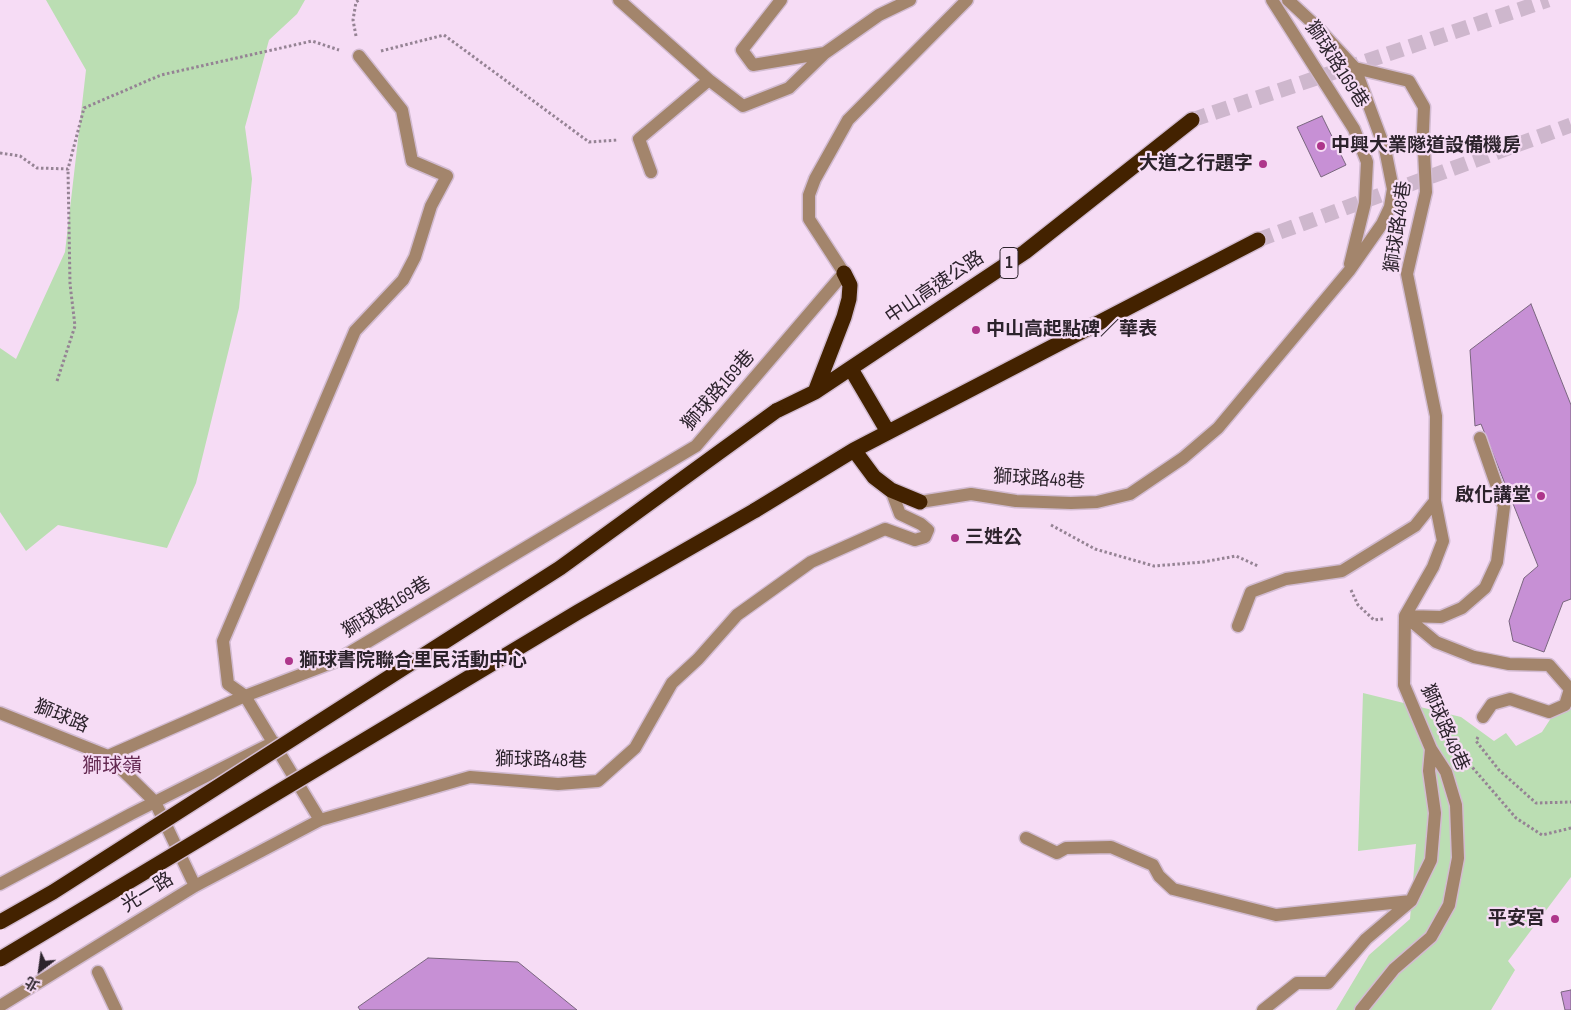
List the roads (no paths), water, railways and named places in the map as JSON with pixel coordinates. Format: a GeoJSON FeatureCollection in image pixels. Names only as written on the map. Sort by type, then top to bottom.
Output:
{"type":"FeatureCollection","features":[{"type":"Feature","properties":{"kind":"highway","name":"中山高速公路"},"geometry":{"type":"LineString","coordinates":[[0,922],[53,892],[560,568],[776,411],[815,392],[1025,252],[1192,120]]}},
{"type":"Feature","properties":{"kind":"highway"},"geometry":{"type":"LineString","coordinates":[[0,959],[578,612],[754,511],[854,450],[1258,240]]}},
{"type":"Feature","properties":{"kind":"highway"},"geometry":{"type":"LineString","coordinates":[[815,392],[849,299],[850,285],[844,273]]}},
{"type":"Feature","properties":{"kind":"highway"},"geometry":{"type":"LineString","coordinates":[[851,369],[888,432]]}},
{"type":"Feature","properties":{"kind":"highway"},"geometry":{"type":"LineString","coordinates":[[854,450],[874,477],[891,490],[920,502]]}},
{"type":"Feature","properties":{"kind":"street"},"geometry":{"type":"LineString","coordinates":[[619,0],[709,80],[743,106],[789,88],[825,53],[879,15],[910,0]]}},
{"type":"Feature","properties":{"kind":"street"},"geometry":{"type":"LineString","coordinates":[[844,273],[809,219],[809,195],[815,179],[848,120],[967,0]]}},
{"type":"Feature","properties":{"kind":"street","name":"獅球路169巷"},"geometry":{"type":"LineString","coordinates":[[1272,0],[1354,129],[1367,162],[1365,203],[1348,271]]}},
{"type":"Feature","properties":{"kind":"street"},"geometry":{"type":"LineString","coordinates":[[1288,0],[1317,27],[1355,68]]}},
{"type":"Feature","properties":{"kind":"street"},"geometry":{"type":"LineString","coordinates":[[777,2],[742,50],[753,66],[825,53]]}},
{"type":"Feature","properties":{"kind":"street"},"geometry":{"type":"LineString","coordinates":[[320,820],[245,696],[228,684],[223,641],[356,331],[403,280],[415,257],[430,206],[447,176],[412,161],[402,110],[359,56]]}},
{"type":"Feature","properties":{"kind":"street","name":"獅球路48巷"},"geometry":{"type":"LineString","coordinates":[[920,502],[971,494],[1016,501],[1071,503],[1096,502],[1130,494],[1183,458],[1218,428],[1348,271],[1382,224],[1390,207],[1393,189],[1385,149],[1355,68]]}},
{"type":"Feature","properties":{"kind":"street","name":"獅球路48巷"},"geometry":{"type":"LineString","coordinates":[[1355,68],[1409,81],[1424,107],[1423,131],[1426,192],[1408,274],[1436,416],[1435,501],[1443,540],[1433,567],[1405,616],[1404,685],[1431,749],[1446,772],[1456,805],[1458,858],[1449,905],[1431,937],[1394,969],[1361,1010]]}},
{"type":"Feature","properties":{"kind":"street"},"geometry":{"type":"LineString","coordinates":[[651,172],[639,139],[709,80]]}},
{"type":"Feature","properties":{"kind":"street","name":"獅球路169巷"},"geometry":{"type":"LineString","coordinates":[[108,756],[245,696],[334,662],[696,446],[844,273]]}},
{"type":"Feature","properties":{"kind":"street"},"geometry":{"type":"LineString","coordinates":[[1405,616],[1441,617],[1462,608],[1485,588],[1497,562],[1504,507],[1480,438]]}},
{"type":"Feature","properties":{"kind":"street","name":"獅球路48巷"},"geometry":{"type":"LineString","coordinates":[[320,820],[470,777],[558,784],[598,781],[635,748],[672,683],[698,660],[738,615],[811,562],[885,529],[915,540],[925,537],[928,530],[921,524],[900,514],[891,490]]}},
{"type":"Feature","properties":{"kind":"street"},"geometry":{"type":"LineString","coordinates":[[1238,626],[1251,592],[1286,579],[1342,571],[1415,526],[1435,501]]}},
{"type":"Feature","properties":{"kind":"street"},"geometry":{"type":"LineString","coordinates":[[1405,616],[1436,642],[1474,657],[1509,664],[1548,665],[1570,689],[1565,705],[1550,712],[1510,699],[1492,704],[1483,717]]}},
{"type":"Feature","properties":{"kind":"street","name":"獅球路"},"geometry":{"type":"LineString","coordinates":[[0,713],[108,756]]}},
{"type":"Feature","properties":{"kind":"street"},"geometry":{"type":"LineString","coordinates":[[0,884],[274,742]]}},
{"type":"Feature","properties":{"kind":"street"},"geometry":{"type":"LineString","coordinates":[[1263,1010],[1297,983],[1328,984],[1366,939],[1411,901],[1431,860],[1435,813],[1429,771],[1431,749]]}},
{"type":"Feature","properties":{"kind":"street"},"geometry":{"type":"LineString","coordinates":[[108,756],[155,802],[195,886]]}},
{"type":"Feature","properties":{"kind":"street","name":"光一路"},"geometry":{"type":"LineString","coordinates":[[0,1006],[195,886],[320,820]]}},
{"type":"Feature","properties":{"kind":"street"},"geometry":{"type":"LineString","coordinates":[[1026,838],[1057,853],[1066,848],[1111,847],[1153,865],[1159,876],[1173,889],[1276,915],[1346,910],[1411,901]]}},
{"type":"Feature","properties":{"kind":"street"},"geometry":{"type":"LineString","coordinates":[[98,972],[116,1010]]}},
{"type":"Feature","properties":{"kind":"tunnel"},"geometry":{"type":"LineString","coordinates":[[1192,120],[1548,0]]}},
{"type":"Feature","properties":{"kind":"tunnel"},"geometry":{"type":"LineString","coordinates":[[1258,240],[1571,125]]}},
{"type":"Feature","properties":{"kind":"place","name":"中興大業隧道設備機房"},"geometry":{"type":"Point","coordinates":[1321,146]}},
{"type":"Feature","properties":{"kind":"place","name":"大道之行題字"},"geometry":{"type":"Point","coordinates":[1263,164]}},
{"type":"Feature","properties":{"kind":"place","name":"中山高起點碑／華表"},"geometry":{"type":"Point","coordinates":[976,330]}},
{"type":"Feature","properties":{"kind":"place","name":"啟化講堂"},"geometry":{"type":"Point","coordinates":[1541,496]}},
{"type":"Feature","properties":{"kind":"place","name":"三姓公"},"geometry":{"type":"Point","coordinates":[955,538]}},
{"type":"Feature","properties":{"kind":"place","name":"獅球書院聯合里民活動中心"},"geometry":{"type":"Point","coordinates":[289,661]}},
{"type":"Feature","properties":{"kind":"place","name":"平安宮"},"geometry":{"type":"Point","coordinates":[1555,919]}},
{"type":"Feature","properties":{"kind":"district","name":"獅球嶺"},"geometry":{"type":"Point","coordinates":[112,767]}}]}
